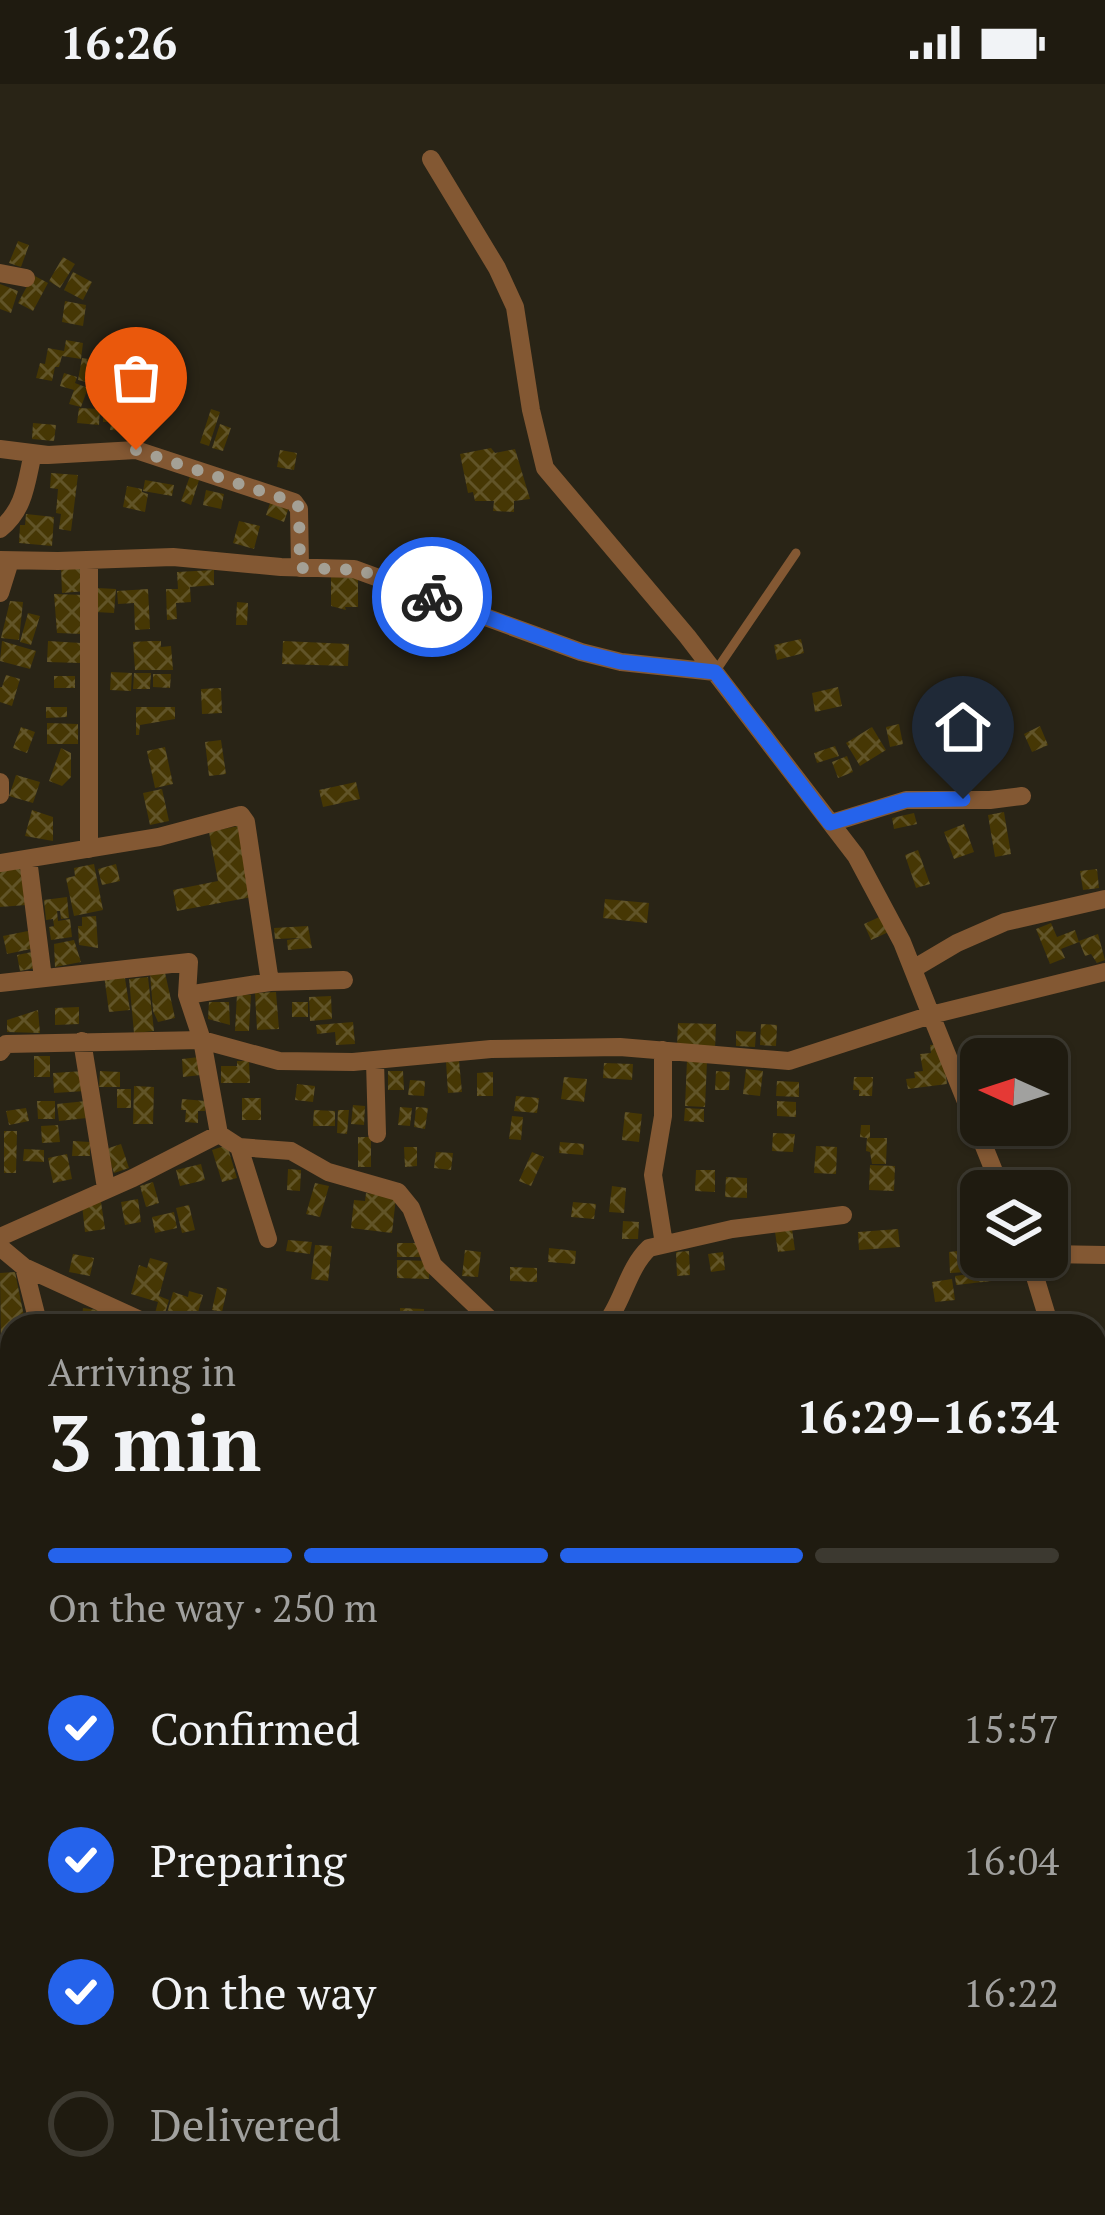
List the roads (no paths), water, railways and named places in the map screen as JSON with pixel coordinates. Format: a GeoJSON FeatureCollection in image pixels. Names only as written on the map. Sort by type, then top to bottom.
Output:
{"type":"FeatureCollection","features":[{"type":"Feature","properties":{"kind":"street"},"geometry":{"type":"LineString","coordinates":[[431,159],[510,293],[545,468],[715,672],[866,873],[913,969],[994,1170]]}},
{"type":"Feature","properties":{"kind":"street"},"geometry":{"type":"LineString","coordinates":[[0,273],[26,278]]}},
{"type":"Feature","properties":{"kind":"street"},"geometry":{"type":"LineString","coordinates":[[0,448],[48,455],[136,450],[295,502],[300,568]]}},
{"type":"Feature","properties":{"kind":"street"},"geometry":{"type":"LineString","coordinates":[[0,529],[21,505],[33,453]]}},
{"type":"Feature","properties":{"kind":"street"},"geometry":{"type":"LineString","coordinates":[[0,593],[5,560],[173,556],[360,570],[581,652],[621,662],[715,672]]}},
{"type":"Feature","properties":{"kind":"street"},"geometry":{"type":"LineString","coordinates":[[89,560],[89,849]]}},
{"type":"Feature","properties":{"kind":"street"},"geometry":{"type":"LineString","coordinates":[[0,782],[0,795]]}},
{"type":"Feature","properties":{"kind":"street"},"geometry":{"type":"LineString","coordinates":[[830,823],[906,800],[1022,796]]}},
{"type":"Feature","properties":{"kind":"street"},"geometry":{"type":"LineString","coordinates":[[0,863],[159,837],[241,815],[246,822],[270,982]]}},
{"type":"Feature","properties":{"kind":"street"},"geometry":{"type":"LineString","coordinates":[[28,859],[43,978]]}},
{"type":"Feature","properties":{"kind":"street"},"geometry":{"type":"LineString","coordinates":[[913,969],[1005,922],[1105,899]]}},
{"type":"Feature","properties":{"kind":"street"},"geometry":{"type":"LineString","coordinates":[[0,982],[189,962],[188,995],[202,1040],[219,1134],[239,1147],[284,1148],[332,1173],[398,1192],[411,1208],[433,1265],[484,1314]]}},
{"type":"Feature","properties":{"kind":"street"},"geometry":{"type":"LineString","coordinates":[[0,1052],[6,1044],[202,1040],[279,1061],[375,1061],[491,1049],[620,1047],[789,1061],[931,1015],[1105,972]]}},
{"type":"Feature","properties":{"kind":"street"},"geometry":{"type":"LineString","coordinates":[[188,995],[270,982],[344,980]]}},
{"type":"Feature","properties":{"kind":"street"},"geometry":{"type":"LineString","coordinates":[[82,1041],[106,1188]]}},
{"type":"Feature","properties":{"kind":"street"},"geometry":{"type":"LineString","coordinates":[[663,1050],[663,1116],[653,1175],[664,1244]]}},
{"type":"Feature","properties":{"kind":"street"},"geometry":{"type":"LineString","coordinates":[[375,1061],[377,1134]]}},
{"type":"Feature","properties":{"kind":"street"},"geometry":{"type":"LineString","coordinates":[[0,1237],[219,1134]]}},
{"type":"Feature","properties":{"kind":"street"},"geometry":{"type":"LineString","coordinates":[[239,1147],[268,1239]]}},
{"type":"Feature","properties":{"kind":"street"},"geometry":{"type":"LineString","coordinates":[[613,1314],[644,1251],[732,1229],[843,1215]]}},
{"type":"Feature","properties":{"kind":"street"},"geometry":{"type":"LineString","coordinates":[[0,1246],[24,1267],[127,1314]]}},
{"type":"Feature","properties":{"kind":"street"},"geometry":{"type":"LineString","coordinates":[[1068,1254],[1105,1255]]}},
{"type":"Feature","properties":{"kind":"street"},"geometry":{"type":"LineString","coordinates":[[24,1267],[36,1314]]}},
{"type":"Feature","properties":{"kind":"street"},"geometry":{"type":"LineString","coordinates":[[1035,1278],[1046,1314]]}},
{"type":"Feature","properties":{"kind":"lane"},"geometry":{"type":"LineString","coordinates":[[715,672],[796,553]]}}]}
